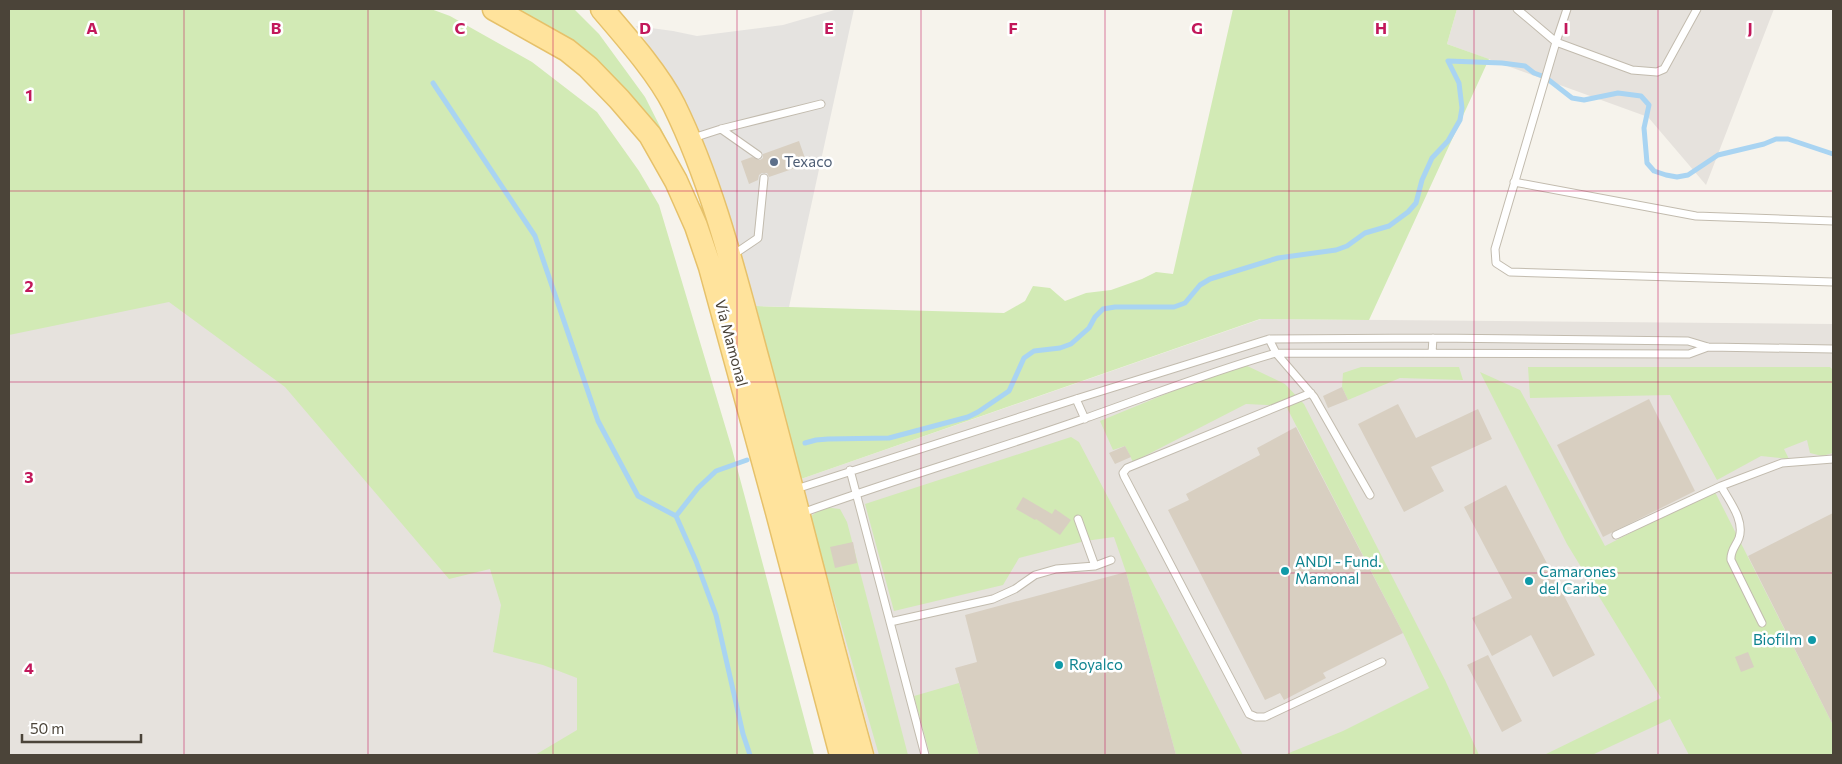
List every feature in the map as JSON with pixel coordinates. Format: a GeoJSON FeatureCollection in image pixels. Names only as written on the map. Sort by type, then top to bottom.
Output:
{"type":"FeatureCollection","features":[{"type":"Feature","properties":{"kind":"main road","name":"Vía Mamonal"},"geometry":{"type":"LineString","coordinates":[[494,9],[567,50],[588,68],[619,99],[650,135],[676,181],[696,226],[710,267],[841,755]]}},
{"type":"Feature","properties":{"kind":"main road","name":"Vía Mamonal"},"geometry":{"type":"LineString","coordinates":[[602,9],[650,68],[673,103],[714,206],[730,257],[800,514],[862,755]]}},
{"type":"Feature","properties":{"kind":"lane"},"geometry":{"type":"LineString","coordinates":[[1517,9],[1556,42],[1632,70],[1658,72],[1664,69],[1697,9]]}},
{"type":"Feature","properties":{"kind":"lane"},"geometry":{"type":"LineString","coordinates":[[1567,9],[1495,249],[1496,263],[1510,272],[1833,282]]}},
{"type":"Feature","properties":{"kind":"lane"},"geometry":{"type":"LineString","coordinates":[[689,140],[721,129],[821,104]]}},
{"type":"Feature","properties":{"kind":"lane"},"geometry":{"type":"LineString","coordinates":[[721,129],[758,155]]}},
{"type":"Feature","properties":{"kind":"lane"},"geometry":{"type":"LineString","coordinates":[[730,257],[758,238],[764,178]]}},
{"type":"Feature","properties":{"kind":"lane"},"geometry":{"type":"LineString","coordinates":[[1514,182],[1696,216],[1833,221]]}},
{"type":"Feature","properties":{"kind":"lane"},"geometry":{"type":"LineString","coordinates":[[793,490],[850,470],[1269,339],[1433,338],[1688,341],[1708,347],[1833,350]]}},
{"type":"Feature","properties":{"kind":"lane"},"geometry":{"type":"LineString","coordinates":[[1432,353],[1433,338]]}},
{"type":"Feature","properties":{"kind":"lane"},"geometry":{"type":"LineString","coordinates":[[1269,339],[1276,353],[1311,393],[1370,494]]}},
{"type":"Feature","properties":{"kind":"lane"},"geometry":{"type":"LineString","coordinates":[[800,514],[1085,419],[1241,363],[1276,353],[1688,354],[1708,347]]}},
{"type":"Feature","properties":{"kind":"lane"},"geometry":{"type":"LineString","coordinates":[[1311,393],[1127,468],[1123,473],[1249,714],[1256,717],[1266,717],[1382,662]]}},
{"type":"Feature","properties":{"kind":"lane"},"geometry":{"type":"LineString","coordinates":[[1076,399],[1085,419]]}},
{"type":"Feature","properties":{"kind":"lane"},"geometry":{"type":"LineString","coordinates":[[1616,535],[1721,486],[1782,463],[1833,459]]}},
{"type":"Feature","properties":{"kind":"lane"},"geometry":{"type":"LineString","coordinates":[[850,470],[925,755]]}},
{"type":"Feature","properties":{"kind":"lane"},"geometry":{"type":"LineString","coordinates":[[1721,486],[1739,521],[1740,535],[1732,551],[1731,560],[1762,623]]}},
{"type":"Feature","properties":{"kind":"lane"},"geometry":{"type":"LineString","coordinates":[[1078,519],[1095,566]]}},
{"type":"Feature","properties":{"kind":"lane"},"geometry":{"type":"LineString","coordinates":[[890,622],[994,599],[1015,589],[1035,575],[1056,569],[1095,566],[1112,560]]}},
{"type":"Feature","properties":{"kind":"shaded area"},"geometry":{"type":"Polygon","coordinates":[[[9,9],[813,755],[9,755],[9,9]]]}},
{"type":"Feature","properties":{"kind":"shaded area"},"geometry":{"type":"Polygon","coordinates":[[[838,9],[854,9],[789,307],[756,306],[717,178],[684,102],[636,26],[697,36],[783,25],[838,9]]]}},
{"type":"Feature","properties":{"kind":"shaded area"},"geometry":{"type":"Polygon","coordinates":[[[1457,9],[1774,9],[1706,185],[1648,117],[1447,44],[1457,9]]]}},
{"type":"Feature","properties":{"kind":"shaded area"},"geometry":{"type":"Polygon","coordinates":[[[1261,319],[1833,324],[1833,755],[875,755],[801,479],[1261,319]]]}},
{"type":"Feature","properties":{"kind":"green space"},"geometry":{"type":"Polygon","coordinates":[[[9,9],[431,9],[450,16],[532,62],[597,112],[639,171],[659,205],[732,449],[814,755],[535,755],[577,730],[577,678],[543,665],[493,652],[501,605],[490,569],[449,579],[285,387],[169,302],[9,335],[9,9]]]}},
{"type":"Feature","properties":{"kind":"green space"},"geometry":{"type":"Polygon","coordinates":[[[506,9],[574,9],[599,34],[645,97],[705,215],[630,103],[506,9]]]}},
{"type":"Feature","properties":{"kind":"green space"},"geometry":{"type":"Polygon","coordinates":[[[1233,9],[1457,9],[1447,44],[1489,59],[1369,320],[1260,319],[801,479],[756,306],[1004,313],[1025,301],[1033,286],[1050,288],[1065,301],[1086,293],[1111,290],[1156,272],[1173,274],[1233,9]]]}},
{"type":"Feature","properties":{"kind":"green space"},"geometry":{"type":"Polygon","coordinates":[[[1241,363],[1285,384],[1304,404],[1445,680],[1479,755],[1284,755],[1343,731],[1429,688],[1403,633],[1286,406],[1246,404],[1133,462],[1125,446],[1113,450],[1100,421],[1241,363]]]}},
{"type":"Feature","properties":{"kind":"green space"},"geometry":{"type":"Polygon","coordinates":[[[1361,367],[1459,367],[1463,380],[1400,378],[1348,400],[1342,387],[1343,373],[1361,367]]]}},
{"type":"Feature","properties":{"kind":"green space"},"geometry":{"type":"Polygon","coordinates":[[[1528,367],[1830,367],[1833,370],[1833,453],[1822,456],[1810,453],[1807,440],[1784,449],[1789,459],[1761,456],[1717,480],[1670,395],[1530,398],[1528,367]]]}},
{"type":"Feature","properties":{"kind":"green space"},"geometry":{"type":"Polygon","coordinates":[[[1480,372],[1520,390],[1605,546],[1714,490],[1833,725],[1833,755],[1689,755],[1670,719],[1592,755],[1544,755],[1661,698],[1567,544],[1480,372]]]}},
{"type":"Feature","properties":{"kind":"green space"},"geometry":{"type":"Polygon","coordinates":[[[1071,437],[1079,442],[1243,755],[1176,755],[1126,572],[1114,537],[1085,541],[1019,558],[1003,585],[894,611],[865,504],[1071,437]]]}},
{"type":"Feature","properties":{"kind":"green space"},"geometry":{"type":"Polygon","coordinates":[[[823,507],[840,509],[847,522],[908,755],[879,755],[810,517],[823,507]]]}},
{"type":"Feature","properties":{"kind":"green space"},"geometry":{"type":"Polygon","coordinates":[[[959,683],[979,755],[930,755],[914,696],[959,683]]]}},
{"type":"Feature","properties":{"kind":"building","name":"Texaco"},"geometry":{"type":"Polygon","coordinates":[[[799,141],[807,164],[769,177],[767,173],[762,173],[759,175],[758,180],[749,184],[741,161],[752,157],[760,160],[763,158],[763,154],[799,141]]]}},
{"type":"Feature","properties":{"kind":"building"},"geometry":{"type":"Polygon","coordinates":[[[1342,387],[1348,400],[1328,408],[1323,396],[1342,387]]]}},
{"type":"Feature","properties":{"kind":"building"},"geometry":{"type":"Polygon","coordinates":[[[1649,399],[1695,491],[1603,537],[1557,445],[1649,399]]]}},
{"type":"Feature","properties":{"kind":"building"},"geometry":{"type":"Polygon","coordinates":[[[1398,404],[1416,438],[1478,409],[1492,439],[1431,467],[1444,491],[1404,512],[1358,424],[1398,404]]]}},
{"type":"Feature","properties":{"kind":"building","name":"ANDI - Fund. Mamonal"},"geometry":{"type":"Polygon","coordinates":[[[1296,427],[1403,633],[1323,673],[1326,678],[1284,700],[1280,693],[1265,700],[1168,510],[1189,500],[1186,494],[1260,455],[1257,448],[1296,427]]]}},
{"type":"Feature","properties":{"kind":"building"},"geometry":{"type":"Polygon","coordinates":[[[1125,446],[1131,457],[1115,464],[1109,453],[1125,446]]]}},
{"type":"Feature","properties":{"kind":"building","name":"Camarones del Caribe"},"geometry":{"type":"Polygon","coordinates":[[[1506,485],[1595,655],[1553,677],[1531,635],[1492,656],[1472,618],[1512,598],[1464,507],[1506,485]]]}},
{"type":"Feature","properties":{"kind":"building"},"geometry":{"type":"Polygon","coordinates":[[[1023,497],[1052,514],[1055,509],[1071,520],[1060,535],[1036,519],[1016,509],[1023,497]]]}},
{"type":"Feature","properties":{"kind":"building","name":"Biofilm"},"geometry":{"type":"Polygon","coordinates":[[[1833,513],[1833,725],[1748,556],[1833,513]]]}},
{"type":"Feature","properties":{"kind":"building"},"geometry":{"type":"Polygon","coordinates":[[[853,542],[857,563],[835,568],[830,547],[853,542]]]}},
{"type":"Feature","properties":{"kind":"building","name":"Royalco"},"geometry":{"type":"Polygon","coordinates":[[[1126,572],[1176,755],[979,755],[955,668],[977,662],[965,615],[1126,572]]]}},
{"type":"Feature","properties":{"kind":"building"},"geometry":{"type":"Polygon","coordinates":[[[1748,652],[1754,667],[1741,672],[1735,657],[1748,652]]]}},
{"type":"Feature","properties":{"kind":"building"},"geometry":{"type":"Polygon","coordinates":[[[1488,655],[1522,721],[1502,732],[1467,665],[1488,655]]]}},
{"type":"Feature","properties":{"kind":"waterway"},"geometry":{"type":"LineString","coordinates":[[805,443],[828,439],[889,438],[968,417],[1009,391],[1024,358],[1034,351],[1060,348],[1071,344],[1089,328],[1095,317],[1103,309],[1115,307],[1174,307],[1185,303],[1200,285],[1210,279],[1278,258],[1336,250],[1347,246],[1365,233],[1389,226],[1408,212],[1416,203],[1422,180],[1432,158],[1448,141],[1460,120],[1462,108],[1459,83],[1448,61],[1502,63],[1525,66],[1534,73],[1545,77],[1572,98],[1584,100],[1618,93],[1641,96],[1649,105],[1644,128],[1647,163],[1654,171],[1666,175],[1677,177],[1688,175],[1718,155],[1764,144],[1776,139],[1788,139],[1833,154]]}},
{"type":"Feature","properties":{"kind":"waterway"},"geometry":{"type":"LineString","coordinates":[[433,83],[535,236],[598,421],[638,496],[676,516],[696,561],[716,615],[743,734],[750,755]]}},
{"type":"Feature","properties":{"kind":"waterway"},"geometry":{"type":"LineString","coordinates":[[676,516],[698,488],[716,471],[747,460]]}},
{"type":"Feature","properties":{"kind":"place","name":"Texaco"},"geometry":{"type":"Point","coordinates":[774,162]}},
{"type":"Feature","properties":{"kind":"place","name":"ANDI - Fund. Mamonal"},"geometry":{"type":"Point","coordinates":[1285,571]}},
{"type":"Feature","properties":{"kind":"place","name":"Camarones del Caribe"},"geometry":{"type":"Point","coordinates":[1529,581]}},
{"type":"Feature","properties":{"kind":"place","name":"Biofilm"},"geometry":{"type":"Point","coordinates":[1812,640]}},
{"type":"Feature","properties":{"kind":"place","name":"Royalco"},"geometry":{"type":"Point","coordinates":[1059,665]}}]}
